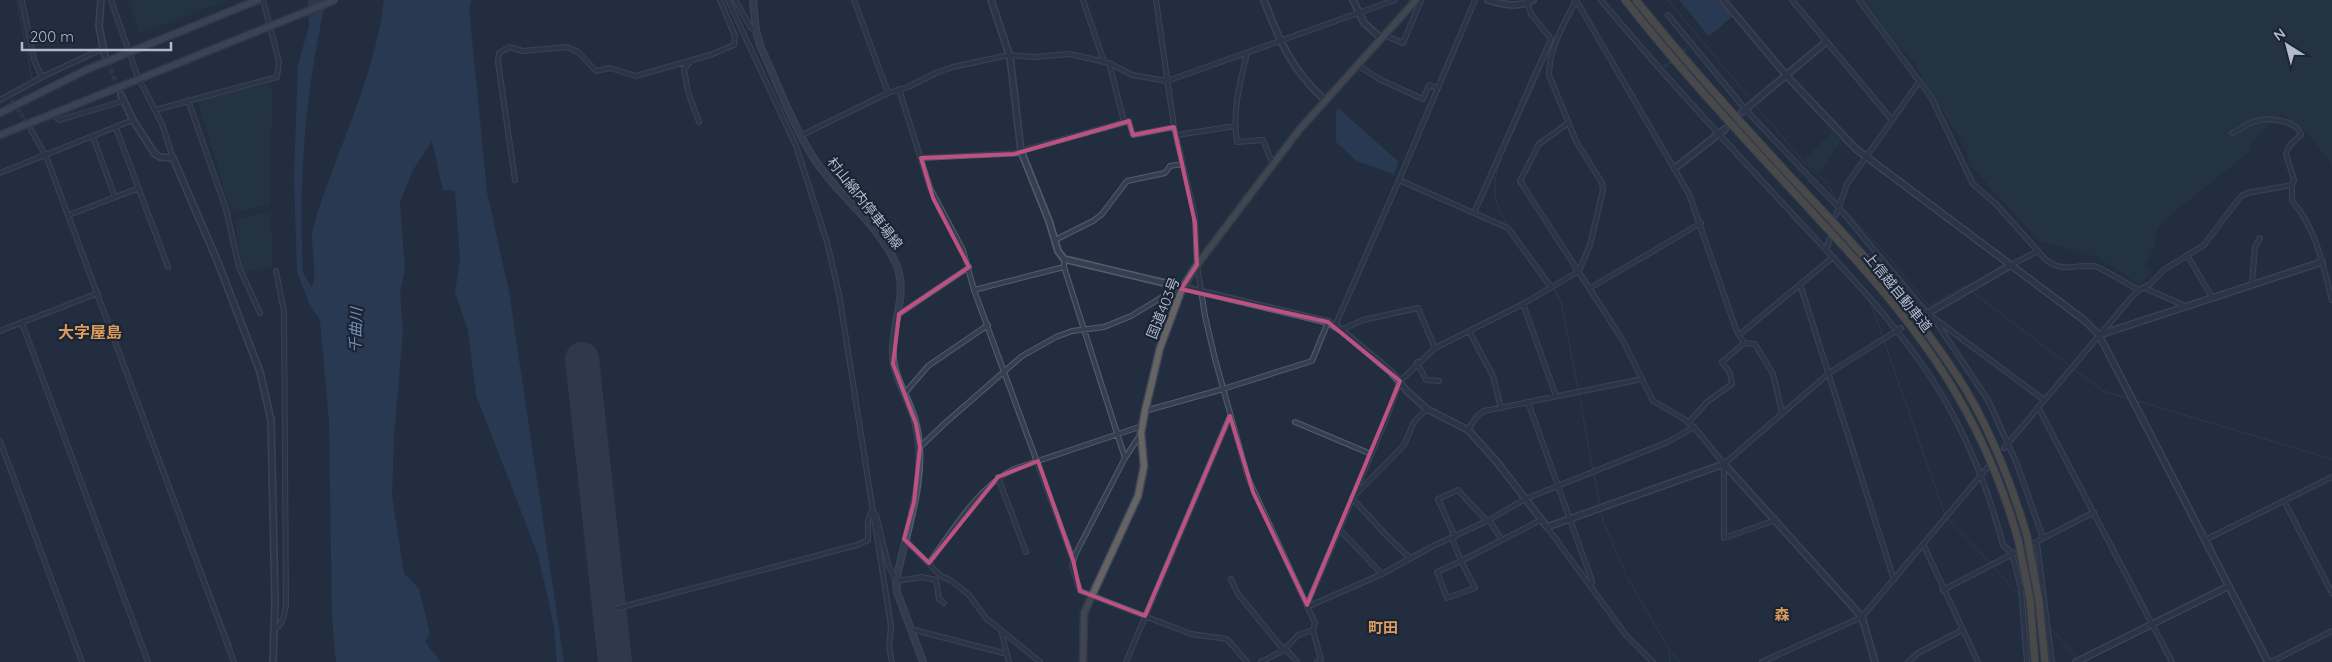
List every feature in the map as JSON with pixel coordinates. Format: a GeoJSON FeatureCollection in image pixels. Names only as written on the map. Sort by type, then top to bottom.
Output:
{"type":"FeatureCollection","features":[{"type":"Feature","properties":{"kind":"highway","name":"国道403号"},"geometry":{"type":"LineString","coordinates":[[1083,662],[1084,613],[1138,496],[1144,466],[1141,433],[1145,411],[1160,348],[1182,289],[1197,264],[1325,100],[1416,0]]}},
{"type":"Feature","properties":{"kind":"highway","name":"上信越自動車道"},"geometry":{"type":"LineString","coordinates":[[1625,0],[1702,92],[1860,265],[1927,348],[1958,396],[2000,483],[2018,539],[2030,600],[2035,662]]}},
{"type":"Feature","properties":{"kind":"highway","name":"上信越自動車道"},"geometry":{"type":"LineString","coordinates":[[1636,0],[1708,86],[1867,259],[1930,336],[1966,391],[1993,441],[2009,480],[2027,536],[2040,601],[2045,662]]}},
{"type":"Feature","properties":{"kind":"main road"},"geometry":{"type":"LineString","coordinates":[[0,113],[62,81],[258,0]]}},
{"type":"Feature","properties":{"kind":"main road"},"geometry":{"type":"LineString","coordinates":[[0,135],[335,0]]}},
{"type":"Feature","properties":{"kind":"main road","name":"村山綿内停車場線"},"geometry":{"type":"LineString","coordinates":[[753,0],[756,32],[761,48],[813,158],[873,229],[897,266],[900,279],[899,314],[892,349],[893,364],[916,424],[920,447],[914,502],[896,581],[897,592],[924,662]]}},
{"type":"Feature","properties":{"kind":"street"},"geometry":{"type":"LineString","coordinates":[[22,0],[34,60],[42,77]]}},
{"type":"Feature","properties":{"kind":"street"},"geometry":{"type":"LineString","coordinates":[[101,0],[99,27],[102,49],[105,55]]}},
{"type":"Feature","properties":{"kind":"street"},"geometry":{"type":"LineString","coordinates":[[111,0],[173,158],[217,260],[260,372],[271,420],[274,490],[273,662]]}},
{"type":"Feature","properties":{"kind":"street"},"geometry":{"type":"LineString","coordinates":[[155,110],[277,77],[278,62],[263,0]]}},
{"type":"Feature","properties":{"kind":"street"},"geometry":{"type":"LineString","coordinates":[[515,180],[498,62],[499,53],[509,47],[523,51],[567,47],[578,52],[596,71],[610,68],[636,76],[734,46],[735,36],[720,0]]}},
{"type":"Feature","properties":{"kind":"street"},"geometry":{"type":"LineString","coordinates":[[728,0],[796,146],[827,242],[839,294],[871,510],[891,626],[889,646],[892,662]]}},
{"type":"Feature","properties":{"kind":"street"},"geometry":{"type":"LineString","coordinates":[[735,0],[751,28],[756,32]]}},
{"type":"Feature","properties":{"kind":"street"},"geometry":{"type":"LineString","coordinates":[[854,0],[888,93]]}},
{"type":"Feature","properties":{"kind":"street"},"geometry":{"type":"LineString","coordinates":[[991,0],[1009,55],[1022,152],[1058,251],[1064,259],[1064,267],[1083,330],[1125,458]]}},
{"type":"Feature","properties":{"kind":"street"},"geometry":{"type":"LineString","coordinates":[[1083,0],[1107,63],[1124,122]]}},
{"type":"Feature","properties":{"kind":"street"},"geometry":{"type":"LineString","coordinates":[[1156,0],[1174,127],[1195,216],[1197,264],[1201,293],[1223,389],[1254,492],[1262,504],[1315,623],[1312,630],[1321,660],[1318,662]]}},
{"type":"Feature","properties":{"kind":"street"},"geometry":{"type":"LineString","coordinates":[[1264,0],[1279,41],[1307,84],[1325,100]]}},
{"type":"Feature","properties":{"kind":"street"},"geometry":{"type":"LineString","coordinates":[[1353,0],[1364,23],[1383,36],[1403,43],[1421,0]]}},
{"type":"Feature","properties":{"kind":"street"},"geometry":{"type":"LineString","coordinates":[[802,135],[888,93],[952,67],[1009,55],[1034,57],[1070,54],[1107,63],[1132,74],[1167,81],[1395,0]]}},
{"type":"Feature","properties":{"kind":"street"},"geometry":{"type":"LineString","coordinates":[[1335,326],[1475,0]]}},
{"type":"Feature","properties":{"kind":"street"},"geometry":{"type":"LineString","coordinates":[[1474,213],[1551,38],[1531,14],[1530,1],[1502,4],[1488,0]]}},
{"type":"Feature","properties":{"kind":"street"},"geometry":{"type":"LineString","coordinates":[[1307,606],[1400,381],[1412,371],[1417,362],[1435,348],[1522,304],[1578,270],[1590,245],[1603,190],[1602,184],[1576,141],[1551,85],[1549,64],[1559,35],[1576,0]]}},
{"type":"Feature","properties":{"kind":"street"},"geometry":{"type":"LineString","coordinates":[[1576,0],[1689,194],[1701,223],[1739,335],[1744,343]]}},
{"type":"Feature","properties":{"kind":"street"},"geometry":{"type":"LineString","coordinates":[[1601,0],[1826,250],[1921,363],[1956,420],[1981,475],[2003,545],[2012,553],[2022,597],[2027,662]]}},
{"type":"Feature","properties":{"kind":"street"},"geometry":{"type":"LineString","coordinates":[[1723,0],[1786,75],[1856,149],[2084,320],[2099,335],[2270,662],[2332,631]]}},
{"type":"Feature","properties":{"kind":"street"},"geometry":{"type":"LineString","coordinates":[[1792,0],[1892,120]]}},
{"type":"Feature","properties":{"kind":"street"},"geometry":{"type":"LineString","coordinates":[[1859,0],[1931,97],[1973,184],[1998,205],[2051,264],[2073,269],[2095,266],[2123,283],[2140,290]]}},
{"type":"Feature","properties":{"kind":"street"},"geometry":{"type":"LineString","coordinates":[[1668,15],[1689,45],[1744,111],[1839,208],[1925,314],[2044,400]]}},
{"type":"Feature","properties":{"kind":"street"},"geometry":{"type":"LineString","coordinates":[[1744,111],[1826,42]]}},
{"type":"Feature","properties":{"kind":"street"},"geometry":{"type":"LineString","coordinates":[[0,100],[42,77],[102,49]]}},
{"type":"Feature","properties":{"kind":"street"},"geometry":{"type":"LineString","coordinates":[[1247,53],[1237,96],[1234,126],[1237,142],[1262,140],[1273,165]]}},
{"type":"Feature","properties":{"kind":"street"},"geometry":{"type":"LineString","coordinates":[[694,59],[684,69],[688,92],[698,122]]}},
{"type":"Feature","properties":{"kind":"street"},"geometry":{"type":"LineString","coordinates":[[1357,65],[1381,80],[1423,99],[1429,85],[1437,88]]}},
{"type":"Feature","properties":{"kind":"street"},"geometry":{"type":"LineString","coordinates":[[1836,215],[1846,184],[1918,82]]}},
{"type":"Feature","properties":{"kind":"street"},"geometry":{"type":"LineString","coordinates":[[899,89],[933,198],[963,250],[974,290],[1074,560]]}},
{"type":"Feature","properties":{"kind":"street"},"geometry":{"type":"LineString","coordinates":[[51,115],[60,120],[122,98],[133,120],[155,154],[160,158],[173,158]]}},
{"type":"Feature","properties":{"kind":"street"},"geometry":{"type":"LineString","coordinates":[[188,100],[226,209],[239,267],[260,313]]}},
{"type":"Feature","properties":{"kind":"street"},"geometry":{"type":"LineString","coordinates":[[0,174],[133,120]]}},
{"type":"Feature","properties":{"kind":"street"},"geometry":{"type":"LineString","coordinates":[[2232,134],[2259,120],[2290,123],[2297,128],[2301,135],[2289,146],[2286,154],[2294,180],[2292,185],[2292,201],[2304,215],[2322,262],[2332,300]]}},
{"type":"Feature","properties":{"kind":"street"},"geometry":{"type":"LineString","coordinates":[[921,158],[1022,152],[1129,121],[1133,135],[1174,127]]}},
{"type":"Feature","properties":{"kind":"street"},"geometry":{"type":"LineString","coordinates":[[1568,122],[1539,144],[1520,181],[1622,339],[1653,401],[1694,428],[1862,617],[1875,662]]}},
{"type":"Feature","properties":{"kind":"street"},"geometry":{"type":"LineString","coordinates":[[1177,135],[1234,126]]}},
{"type":"Feature","properties":{"kind":"street"},"geometry":{"type":"LineString","coordinates":[[116,128],[168,267]]}},
{"type":"Feature","properties":{"kind":"street"},"geometry":{"type":"LineString","coordinates":[[1675,168],[1725,129]]}},
{"type":"Feature","properties":{"kind":"street"},"geometry":{"type":"LineString","coordinates":[[30,130],[46,156],[69,215],[234,662]]}},
{"type":"Feature","properties":{"kind":"street"},"geometry":{"type":"LineString","coordinates":[[93,137],[115,197]]}},
{"type":"Feature","properties":{"kind":"street"},"geometry":{"type":"LineString","coordinates":[[1055,240],[1093,221],[1102,214],[1127,182],[1165,173],[1170,166],[1182,164]]}},
{"type":"Feature","properties":{"kind":"street"},"geometry":{"type":"LineString","coordinates":[[1399,180],[1508,228],[1550,286]]}},
{"type":"Feature","properties":{"kind":"street"},"geometry":{"type":"LineString","coordinates":[[2004,448],[2099,335],[2140,290],[2145,288],[2165,269],[2187,255],[2195,253],[2204,245],[2241,196],[2247,193],[2292,185]]}},
{"type":"Feature","properties":{"kind":"street"},"geometry":{"type":"LineString","coordinates":[[69,215],[139,188]]}},
{"type":"Feature","properties":{"kind":"street"},"geometry":{"type":"LineString","coordinates":[[1590,288],[1701,223]]}},
{"type":"Feature","properties":{"kind":"street"},"geometry":{"type":"LineString","coordinates":[[2252,284],[2255,247],[2260,238]]}},
{"type":"Feature","properties":{"kind":"street"},"geometry":{"type":"LineString","coordinates":[[1826,250],[1829,240]]}},
{"type":"Feature","properties":{"kind":"street"},"geometry":{"type":"LineString","coordinates":[[1925,314],[2038,251]]}},
{"type":"Feature","properties":{"kind":"street"},"geometry":{"type":"LineString","coordinates":[[2187,255],[2212,297]]}},
{"type":"Feature","properties":{"kind":"street"},"geometry":{"type":"LineString","coordinates":[[1739,335],[1833,258]]}},
{"type":"Feature","properties":{"kind":"street"},"geometry":{"type":"LineString","coordinates":[[1064,259],[1182,289],[1328,322],[1341,330],[1400,381],[1407,391],[1427,409],[1468,430],[1497,462],[1542,520],[1626,634],[1653,662]]}},
{"type":"Feature","properties":{"kind":"street"},"geometry":{"type":"LineString","coordinates":[[2099,335],[2322,262]]}},
{"type":"Feature","properties":{"kind":"street"},"geometry":{"type":"LineString","coordinates":[[899,314],[969,267]]}},
{"type":"Feature","properties":{"kind":"street"},"geometry":{"type":"LineString","coordinates":[[974,290],[1064,267]]}},
{"type":"Feature","properties":{"kind":"street"},"geometry":{"type":"LineString","coordinates":[[274,630],[280,626],[284,618],[286,606],[284,312],[276,271]]}},
{"type":"Feature","properties":{"kind":"street"},"geometry":{"type":"LineString","coordinates":[[1800,284],[1894,580]]}},
{"type":"Feature","properties":{"kind":"street"},"geometry":{"type":"LineString","coordinates":[[2145,288],[2185,306]]}},
{"type":"Feature","properties":{"kind":"street"},"geometry":{"type":"LineString","coordinates":[[920,447],[1022,356],[1056,337],[1083,330],[1096,329],[1122,320],[1164,296],[1182,289]]}},
{"type":"Feature","properties":{"kind":"street"},"geometry":{"type":"LineString","coordinates":[[0,331],[98,292]]}},
{"type":"Feature","properties":{"kind":"street"},"geometry":{"type":"LineString","coordinates":[[1522,304],[1556,396]]}},
{"type":"Feature","properties":{"kind":"street"},"geometry":{"type":"LineString","coordinates":[[1341,330],[1363,320],[1418,308],[1435,348]]}},
{"type":"Feature","properties":{"kind":"street"},"geometry":{"type":"LineString","coordinates":[[1935,320],[1989,402],[2008,443],[2043,538]]}},
{"type":"Feature","properties":{"kind":"street"},"geometry":{"type":"LineString","coordinates":[[1145,411],[1312,361],[1328,322]]}},
{"type":"Feature","properties":{"kind":"street"},"geometry":{"type":"LineString","coordinates":[[22,323],[148,662]]}},
{"type":"Feature","properties":{"kind":"street"},"geometry":{"type":"LineString","coordinates":[[904,394],[928,366],[988,325]]}},
{"type":"Feature","properties":{"kind":"street"},"geometry":{"type":"LineString","coordinates":[[1547,527],[1724,464],[1829,373],[1901,328]]}},
{"type":"Feature","properties":{"kind":"street"},"geometry":{"type":"LineString","coordinates":[[1469,331],[1493,376],[1501,408]]}},
{"type":"Feature","properties":{"kind":"street"},"geometry":{"type":"LineString","coordinates":[[1688,423],[1707,402],[1732,384],[1730,373],[1722,362],[1744,343],[1755,344],[1773,374],[1782,412]]}},
{"type":"Feature","properties":{"kind":"street"},"geometry":{"type":"LineString","coordinates":[[1417,362],[1426,380],[1439,381]]}},
{"type":"Feature","properties":{"kind":"street"},"geometry":{"type":"LineString","coordinates":[[1468,430],[1480,413],[1642,379]]}},
{"type":"Feature","properties":{"kind":"street"},"geometry":{"type":"LineString","coordinates":[[1528,402],[1592,582],[1591,586]]}},
{"type":"Feature","properties":{"kind":"street"},"geometry":{"type":"LineString","coordinates":[[2038,407],[2172,662]]}},
{"type":"Feature","properties":{"kind":"street"},"geometry":{"type":"LineString","coordinates":[[1352,498],[1404,445],[1414,422],[1427,409]]}},
{"type":"Feature","properties":{"kind":"street"},"geometry":{"type":"LineString","coordinates":[[1126,662],[1230,416]]}},
{"type":"Feature","properties":{"kind":"street"},"geometry":{"type":"LineString","coordinates":[[1295,422],[1371,454]]}},
{"type":"Feature","properties":{"kind":"street"},"geometry":{"type":"LineString","coordinates":[[928,563],[972,505],[998,477],[1014,469],[1142,426]]}},
{"type":"Feature","properties":{"kind":"street"},"geometry":{"type":"LineString","coordinates":[[1307,606],[1382,574],[1410,558],[1488,521],[1525,499],[1668,442],[1694,428]]}},
{"type":"Feature","properties":{"kind":"street"},"geometry":{"type":"LineString","coordinates":[[1141,433],[1125,458],[1074,560],[1072,566],[1080,590],[1200,636],[1209,635],[1227,639],[1246,662]]}},
{"type":"Feature","properties":{"kind":"street"},"geometry":{"type":"LineString","coordinates":[[0,441],[82,662]]}},
{"type":"Feature","properties":{"kind":"street"},"geometry":{"type":"LineString","coordinates":[[1724,464],[1724,538],[1776,520]]}},
{"type":"Feature","properties":{"kind":"street"},"geometry":{"type":"LineString","coordinates":[[1762,662],[1769,661],[1862,617],[1987,468]]}},
{"type":"Feature","properties":{"kind":"street"},"geometry":{"type":"LineString","coordinates":[[998,477],[1026,552]]}},
{"type":"Feature","properties":{"kind":"street"},"geometry":{"type":"LineString","coordinates":[[2205,540],[2332,477]]}},
{"type":"Feature","properties":{"kind":"street"},"geometry":{"type":"LineString","coordinates":[[1502,540],[1488,521],[1458,490],[1438,499],[1454,537],[1461,561],[1475,588],[1447,598],[1437,572],[1461,561],[1542,520]]}},
{"type":"Feature","properties":{"kind":"street"},"geometry":{"type":"LineString","coordinates":[[1352,498],[1386,536],[1410,558]]}},
{"type":"Feature","properties":{"kind":"street"},"geometry":{"type":"LineString","coordinates":[[2284,501],[2332,593]]}},
{"type":"Feature","properties":{"kind":"street"},"geometry":{"type":"LineString","coordinates":[[871,510],[876,515],[888,564],[896,581],[922,577],[936,580],[939,599],[944,604]]}},
{"type":"Feature","properties":{"kind":"street"},"geometry":{"type":"LineString","coordinates":[[618,608],[857,545],[868,540],[868,521],[871,510]]}},
{"type":"Feature","properties":{"kind":"street"},"geometry":{"type":"LineString","coordinates":[[1943,590],[2012,553],[2037,544],[2043,538],[2094,512]]}},
{"type":"Feature","properties":{"kind":"street"},"geometry":{"type":"LineString","coordinates":[[1339,529],[1382,574]]}},
{"type":"Feature","properties":{"kind":"street"},"geometry":{"type":"LineString","coordinates":[[904,540],[941,576],[950,580],[969,595],[986,618],[1040,662]]}},
{"type":"Feature","properties":{"kind":"street"},"geometry":{"type":"LineString","coordinates":[[1923,544],[1978,662]]}},
{"type":"Feature","properties":{"kind":"street"},"geometry":{"type":"LineString","coordinates":[[2037,544],[2052,662]]}},
{"type":"Feature","properties":{"kind":"street"},"geometry":{"type":"LineString","coordinates":[[1231,579],[1238,594],[1297,662]]}},
{"type":"Feature","properties":{"kind":"street"},"geometry":{"type":"LineString","coordinates":[[2076,662],[2229,586]]}},
{"type":"Feature","properties":{"kind":"street"},"geometry":{"type":"LineString","coordinates":[[911,629],[1007,654]]}},
{"type":"Feature","properties":{"kind":"street"},"geometry":{"type":"LineString","coordinates":[[1001,630],[1009,662]]}},
{"type":"Feature","properties":{"kind":"street"},"geometry":{"type":"LineString","coordinates":[[1261,662],[1285,649],[1298,635],[1312,630]]}},
{"type":"Feature","properties":{"kind":"street"},"geometry":{"type":"LineString","coordinates":[[1908,662],[1918,653],[1962,630]]}},
{"type":"Feature","properties":{"kind":"highlighted area"},"geometry":{"type":"Polygon","coordinates":[[[1129,121],[1133,135],[1174,127],[1195,223],[1197,265],[1181,289],[1328,322],[1400,381],[1307,605],[1253,492],[1230,416],[1145,616],[1080,591],[1073,560],[1038,461],[998,477],[929,563],[904,539],[914,502],[920,447],[916,424],[893,364],[899,314],[969,267],[933,198],[921,158],[1014,154],[1129,121]]]}},
{"type":"Feature","properties":{"kind":"green space"},"geometry":{"type":"Polygon","coordinates":[[[127,0],[227,0],[141,34],[127,0]]]}},
{"type":"Feature","properties":{"kind":"green space"},"geometry":{"type":"Polygon","coordinates":[[[1857,0],[2332,0],[2332,168],[2330,161],[2302,128],[2281,114],[2253,140],[2248,153],[2162,222],[2156,233],[2155,245],[2145,265],[2150,273],[2140,285],[2097,257],[2039,241],[1971,166],[1961,140],[1924,83],[1914,60],[1891,41],[1857,0]]]}},
{"type":"Feature","properties":{"kind":"green space"},"geometry":{"type":"Polygon","coordinates":[[[266,84],[272,90],[270,205],[231,212],[198,101],[266,84]]]}},
{"type":"Feature","properties":{"kind":"green space"},"geometry":{"type":"Polygon","coordinates":[[[1832,132],[1841,141],[1819,174],[1804,160],[1832,132]]]}},
{"type":"Feature","properties":{"kind":"green space"},"geometry":{"type":"Polygon","coordinates":[[[271,212],[272,268],[242,271],[235,219],[271,212]]]}},
{"type":"Feature","properties":{"kind":"water","name":"千曲川"},"geometry":{"type":"Polygon","coordinates":[[[308,0],[326,0],[308,101],[303,169],[303,272],[312,288],[314,271],[312,238],[315,221],[373,57],[384,0],[471,0],[469,9],[487,192],[509,292],[564,662],[557,662],[554,626],[538,555],[476,395],[468,330],[455,292],[460,260],[455,191],[443,190],[432,141],[413,170],[400,202],[405,269],[400,293],[403,331],[394,435],[392,496],[404,573],[419,589],[430,633],[425,642],[441,662],[336,662],[332,617],[329,421],[320,320],[310,305],[297,272],[294,174],[298,65],[309,26],[308,0]]]}},
{"type":"Feature","properties":{"kind":"water"},"geometry":{"type":"Polygon","coordinates":[[[1679,0],[1717,0],[1732,17],[1709,36],[1679,0]]]}},
{"type":"Feature","properties":{"kind":"water"},"geometry":{"type":"Polygon","coordinates":[[[1338,108],[1399,162],[1394,174],[1357,161],[1336,142],[1336,111],[1338,108]]]}},
{"type":"Feature","properties":{"kind":"waterway"},"geometry":{"type":"LineString","coordinates":[[17,0],[32,78]]}},
{"type":"Feature","properties":{"kind":"waterway"},"geometry":{"type":"LineString","coordinates":[[1551,282],[1520,242],[1499,210],[1495,195],[1495,185],[1500,161],[1573,0]]}},
{"type":"Feature","properties":{"kind":"waterway"},"geometry":{"type":"LineString","coordinates":[[1668,0],[1752,101]]}},
{"type":"Feature","properties":{"kind":"waterway"},"geometry":{"type":"LineString","coordinates":[[1754,104],[1804,162],[1827,183],[1838,203]]}},
{"type":"Feature","properties":{"kind":"waterway"},"geometry":{"type":"LineString","coordinates":[[48,156],[69,212]]}},
{"type":"Feature","properties":{"kind":"waterway"},"geometry":{"type":"LineString","coordinates":[[1841,206],[1882,250],[1929,306],[1964,286],[1968,289]]}},
{"type":"Feature","properties":{"kind":"waterway"},"geometry":{"type":"LineString","coordinates":[[71,216],[98,291]]}},
{"type":"Feature","properties":{"kind":"waterway"},"geometry":{"type":"LineString","coordinates":[[1831,243],[1830,249],[1867,293]]}},
{"type":"Feature","properties":{"kind":"waterway"},"geometry":{"type":"LineString","coordinates":[[1554,288],[1561,302],[1578,389]]}},
{"type":"Feature","properties":{"kind":"waterway"},"geometry":{"type":"LineString","coordinates":[[1971,291],[2103,391],[2130,399]]}},
{"type":"Feature","properties":{"kind":"waterway"},"geometry":{"type":"LineString","coordinates":[[100,296],[177,501]]}},
{"type":"Feature","properties":{"kind":"waterway"},"geometry":{"type":"LineString","coordinates":[[1870,301],[1883,338]]}},
{"type":"Feature","properties":{"kind":"waterway"},"geometry":{"type":"LineString","coordinates":[[1884,341],[1945,515]]}},
{"type":"Feature","properties":{"kind":"waterway"},"geometry":{"type":"LineString","coordinates":[[1579,394],[1593,470]]}},
{"type":"Feature","properties":{"kind":"waterway"},"geometry":{"type":"LineString","coordinates":[[2134,400],[2332,459]]}},
{"type":"Feature","properties":{"kind":"waterway"},"geometry":{"type":"LineString","coordinates":[[1594,475],[1600,506]]}},
{"type":"Feature","properties":{"kind":"waterway"},"geometry":{"type":"LineString","coordinates":[[178,505],[232,647]]}},
{"type":"Feature","properties":{"kind":"waterway"},"geometry":{"type":"LineString","coordinates":[[1601,513],[1625,572]]}},
{"type":"Feature","properties":{"kind":"waterway"},"geometry":{"type":"LineString","coordinates":[[1947,518],[1991,564]]}},
{"type":"Feature","properties":{"kind":"waterway"},"geometry":{"type":"LineString","coordinates":[[1993,567],[2020,595]]}},
{"type":"Feature","properties":{"kind":"waterway"},"geometry":{"type":"LineString","coordinates":[[1627,577],[1669,649],[1670,662]]}},
{"type":"Feature","properties":{"kind":"waterway"},"geometry":{"type":"LineString","coordinates":[[2049,627],[2079,660]]}},
{"type":"Feature","properties":{"kind":"waterway"},"geometry":{"type":"LineString","coordinates":[[1671,651],[1679,662]]}},
{"type":"Feature","properties":{"kind":"runway"},"geometry":{"type":"LineString","coordinates":[[582,359],[615,662]]}},
{"type":"Feature","properties":{"kind":"tunnel"},"geometry":{"type":"LineString","coordinates":[[1664,67],[1688,47]]}},
{"type":"Feature","properties":{"kind":"tunnel"},"geometry":{"type":"LineString","coordinates":[[105,55],[121,95]]}},
{"type":"Feature","properties":{"kind":"tunnel"},"geometry":{"type":"LineString","coordinates":[[11,99],[31,130]]}},
{"type":"Feature","properties":{"kind":"tunnel"},"geometry":{"type":"LineString","coordinates":[[1725,129],[1742,112]]}},
{"type":"Feature","properties":{"kind":"tunnel"},"geometry":{"type":"LineString","coordinates":[[1829,240],[1836,215]]}},
{"type":"Feature","properties":{"kind":"district","name":"大字屋島"},"geometry":{"type":"Point","coordinates":[90,332]}},
{"type":"Feature","properties":{"kind":"district","name":"森"},"geometry":{"type":"Point","coordinates":[1782,615]}},
{"type":"Feature","properties":{"kind":"district","name":"町田"},"geometry":{"type":"Point","coordinates":[1383,628]}}]}
